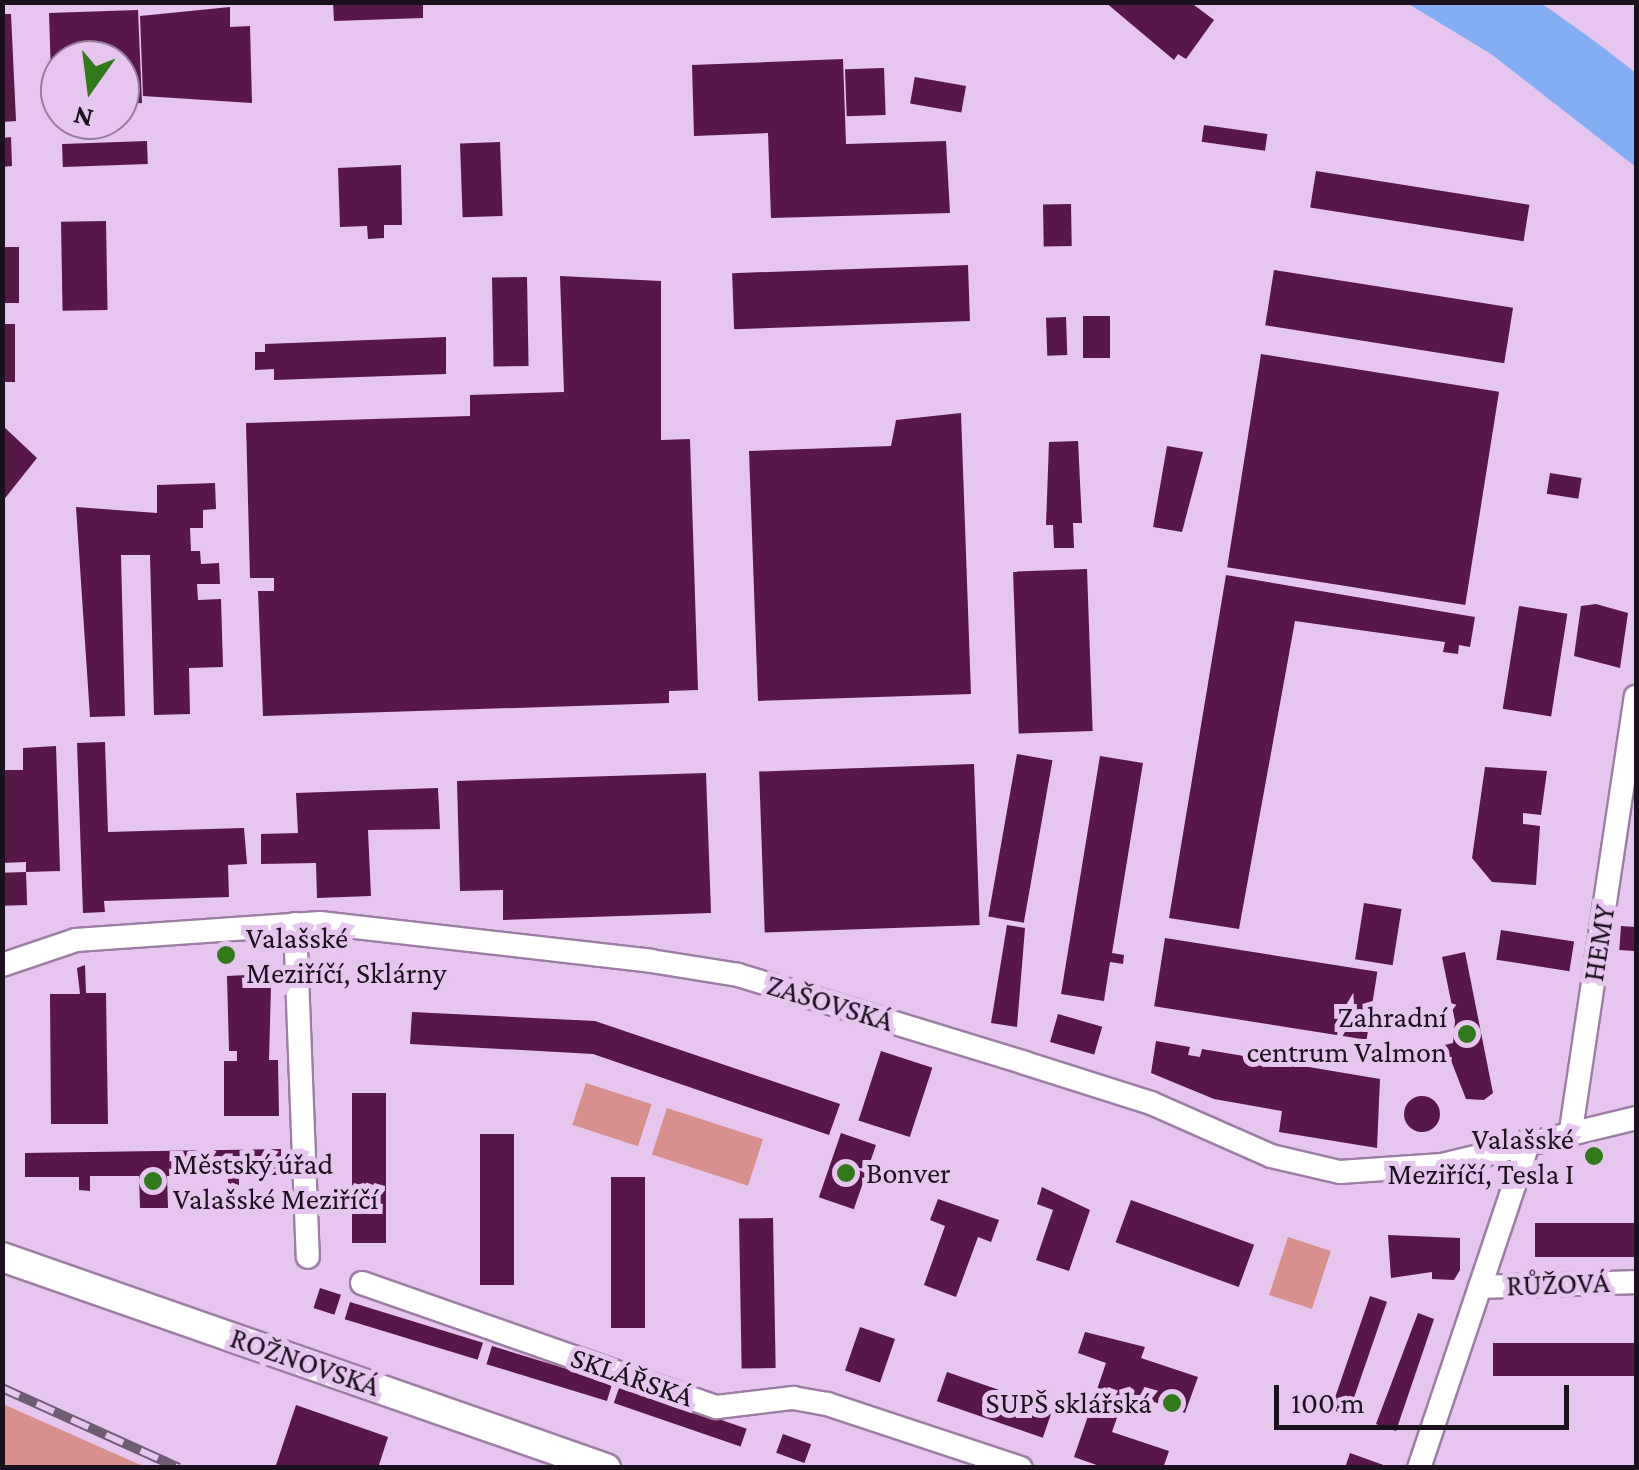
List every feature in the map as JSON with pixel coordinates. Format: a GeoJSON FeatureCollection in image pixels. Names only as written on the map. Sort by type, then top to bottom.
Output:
{"type":"FeatureCollection","features":[{"type":"Feature","properties":{"kind":"main road","name":"ROŽNOVSKÁ"},"geometry":{"type":"LineString","coordinates":[[2,1257],[606,1468]]}},
{"type":"Feature","properties":{"kind":"street","name":"HEMY"},"geometry":{"type":"LineString","coordinates":[[1571,1130],[1636,697]]}},
{"type":"Feature","properties":{"kind":"street","name":"ZAŠOVSKÁ"},"geometry":{"type":"LineString","coordinates":[[2,965],[76,940],[295,924],[738,975],[1151,1103],[1271,1156],[1340,1172],[1442,1166],[1530,1138],[1636,1118]]}},
{"type":"Feature","properties":{"kind":"street"},"geometry":{"type":"LineString","coordinates":[[295,924],[308,1257]]}},
{"type":"Feature","properties":{"kind":"street"},"geometry":{"type":"LineString","coordinates":[[1419,1468],[1530,1138]]}},
{"type":"Feature","properties":{"kind":"street","name":"RŮŽOVÁ"},"geometry":{"type":"LineString","coordinates":[[1480,1287],[1636,1282]]}},
{"type":"Feature","properties":{"kind":"street","name":"SKLÁŘSKÁ"},"geometry":{"type":"LineString","coordinates":[[362,1283],[718,1408],[793,1398],[827,1404],[1021,1468]]}},
{"type":"Feature","properties":{"kind":"shaded area"},"geometry":{"type":"Polygon","coordinates":[[[586,1083],[652,1104],[638,1146],[572,1125],[586,1083]]]}},
{"type":"Feature","properties":{"kind":"shaded area"},"geometry":{"type":"Polygon","coordinates":[[[667,1108],[763,1139],[748,1186],[652,1155],[667,1108]]]}},
{"type":"Feature","properties":{"kind":"shaded area"},"geometry":{"type":"Polygon","coordinates":[[[1288,1237],[1331,1251],[1312,1309],[1269,1295],[1288,1237]]]}},
{"type":"Feature","properties":{"kind":"shaded area"},"geometry":{"type":"Polygon","coordinates":[[[3,1404],[145,1467],[3,1467],[3,1404]]]}},
{"type":"Feature","properties":{"kind":"water"},"geometry":{"type":"Polygon","coordinates":[[[1407,3],[1541,3],[1596,42],[1636,73],[1636,167],[1491,54],[1407,3]]]}},
{"type":"Feature","properties":{"kind":"building"},"geometry":{"type":"Polygon","coordinates":[[[333,2],[423,2],[423,18],[334,21],[333,2]]]}},
{"type":"Feature","properties":{"kind":"building"},"geometry":{"type":"Polygon","coordinates":[[[1105,2],[1190,2],[1214,20],[1186,59],[1178,54],[1174,60],[1105,2]]]}},
{"type":"Feature","properties":{"kind":"building"},"geometry":{"type":"Polygon","coordinates":[[[230,7],[230,27],[250,26],[252,103],[143,96],[140,16],[230,7]]]}},
{"type":"Feature","properties":{"kind":"building"},"geometry":{"type":"Polygon","coordinates":[[[138,10],[139,40],[50,40],[49,13],[138,10]]]}},
{"type":"Feature","properties":{"kind":"building"},"geometry":{"type":"Polygon","coordinates":[[[2,14],[11,14],[16,121],[2,122],[2,14]]]}},
{"type":"Feature","properties":{"kind":"building"},"geometry":{"type":"Polygon","coordinates":[[[843,59],[846,144],[946,141],[950,213],[771,218],[768,133],[694,136],[692,65],[843,59]]]}},
{"type":"Feature","properties":{"kind":"building"},"geometry":{"type":"Polygon","coordinates":[[[884,68],[886,115],[847,116],[845,69],[884,68]]]}},
{"type":"Feature","properties":{"kind":"building"},"geometry":{"type":"Polygon","coordinates":[[[915,77],[966,86],[961,113],[910,104],[915,77]]]}},
{"type":"Feature","properties":{"kind":"building"},"geometry":{"type":"Polygon","coordinates":[[[1204,125],[1267,134],[1265,151],[1202,142],[1204,125]]]}},
{"type":"Feature","properties":{"kind":"building"},"geometry":{"type":"Polygon","coordinates":[[[11,137],[12,166],[2,167],[2,138],[11,137]]]}},
{"type":"Feature","properties":{"kind":"building"},"geometry":{"type":"Polygon","coordinates":[[[147,141],[148,164],[63,167],[62,144],[147,141]]]}},
{"type":"Feature","properties":{"kind":"building"},"geometry":{"type":"Polygon","coordinates":[[[500,142],[503,216],[463,217],[460,143],[500,142]]]}},
{"type":"Feature","properties":{"kind":"building"},"geometry":{"type":"Polygon","coordinates":[[[401,165],[402,225],[384,225],[384,238],[368,239],[367,226],[340,227],[338,168],[401,165]]]}},
{"type":"Feature","properties":{"kind":"building"},"geometry":{"type":"Polygon","coordinates":[[[1316,171],[1529,205],[1524,241],[1310,208],[1316,171]]]}},
{"type":"Feature","properties":{"kind":"building"},"geometry":{"type":"Polygon","coordinates":[[[1043,204],[1071,204],[1072,246],[1044,246],[1043,204]]]}},
{"type":"Feature","properties":{"kind":"building"},"geometry":{"type":"Polygon","coordinates":[[[106,221],[108,310],[63,311],[61,222],[106,221]]]}},
{"type":"Feature","properties":{"kind":"building"},"geometry":{"type":"Polygon","coordinates":[[[2,247],[19,247],[19,303],[2,303],[2,247]]]}},
{"type":"Feature","properties":{"kind":"building"},"geometry":{"type":"Polygon","coordinates":[[[968,265],[970,321],[734,329],[732,273],[968,265]]]}},
{"type":"Feature","properties":{"kind":"building"},"geometry":{"type":"Polygon","coordinates":[[[1274,270],[1513,308],[1504,363],[1265,325],[1274,270]]]}},
{"type":"Feature","properties":{"kind":"building"},"geometry":{"type":"Polygon","coordinates":[[[560,276],[661,281],[661,440],[690,439],[698,690],[669,691],[669,703],[263,716],[258,591],[274,591],[274,578],[250,578],[246,423],[470,416],[470,395],[564,392],[560,276]]]}},
{"type":"Feature","properties":{"kind":"building"},"geometry":{"type":"Polygon","coordinates":[[[527,277],[529,366],[494,367],[492,278],[527,277]]]}},
{"type":"Feature","properties":{"kind":"building"},"geometry":{"type":"Polygon","coordinates":[[[1083,316],[1110,316],[1110,358],[1083,358],[1083,316]]]}},
{"type":"Feature","properties":{"kind":"building"},"geometry":{"type":"Polygon","coordinates":[[[1066,317],[1067,355],[1047,356],[1046,318],[1066,317]]]}},
{"type":"Feature","properties":{"kind":"building"},"geometry":{"type":"Polygon","coordinates":[[[2,324],[15,324],[15,382],[2,382],[2,324]]]}},
{"type":"Feature","properties":{"kind":"building"},"geometry":{"type":"Polygon","coordinates":[[[446,337],[446,374],[274,380],[274,369],[255,370],[255,352],[265,352],[265,344],[446,337]]]}},
{"type":"Feature","properties":{"kind":"building"},"geometry":{"type":"Polygon","coordinates":[[[1261,354],[1499,392],[1465,605],[1227,567],[1261,354]]]}},
{"type":"Feature","properties":{"kind":"building"},"geometry":{"type":"Polygon","coordinates":[[[961,413],[971,694],[758,701],[749,451],[891,446],[896,420],[961,413]]]}},
{"type":"Feature","properties":{"kind":"building"},"geometry":{"type":"Polygon","coordinates":[[[2,425],[37,458],[2,502],[2,425]]]}},
{"type":"Feature","properties":{"kind":"building"},"geometry":{"type":"Polygon","coordinates":[[[1078,441],[1082,523],[1073,523],[1074,548],[1054,548],[1053,525],[1046,525],[1049,442],[1078,441]]]}},
{"type":"Feature","properties":{"kind":"building"},"geometry":{"type":"Polygon","coordinates":[[[1167,446],[1203,452],[1182,532],[1153,527],[1167,446]]]}},
{"type":"Feature","properties":{"kind":"building"},"geometry":{"type":"Polygon","coordinates":[[[1550,473],[1582,478],[1578,499],[1547,494],[1550,473]]]}},
{"type":"Feature","properties":{"kind":"building"},"geometry":{"type":"Polygon","coordinates":[[[215,483],[216,509],[203,510],[203,528],[190,528],[191,551],[200,551],[201,564],[219,563],[220,584],[197,584],[198,600],[221,599],[223,667],[189,668],[190,714],[154,715],[150,555],[121,555],[125,716],[90,717],[76,507],[157,513],[157,485],[215,483]]]}},
{"type":"Feature","properties":{"kind":"building"},"geometry":{"type":"Polygon","coordinates":[[[1087,569],[1093,731],[1019,733],[1013,572],[1087,569]]]}},
{"type":"Feature","properties":{"kind":"building"},"geometry":{"type":"Polygon","coordinates":[[[1226,575],[1475,617],[1470,647],[1459,645],[1458,654],[1443,652],[1445,642],[1295,621],[1239,929],[1169,918],[1226,575]]]}},
{"type":"Feature","properties":{"kind":"building"},"geometry":{"type":"Polygon","coordinates":[[[1596,604],[1628,613],[1620,668],[1574,656],[1581,606],[1596,604]]]}},
{"type":"Feature","properties":{"kind":"building"},"geometry":{"type":"Polygon","coordinates":[[[1519,606],[1567,614],[1551,716],[1503,709],[1519,606]]]}},
{"type":"Feature","properties":{"kind":"building"},"geometry":{"type":"Polygon","coordinates":[[[105,742],[108,832],[244,828],[247,864],[228,865],[229,897],[104,901],[105,912],[83,913],[77,743],[105,742]]]}},
{"type":"Feature","properties":{"kind":"building"},"geometry":{"type":"Polygon","coordinates":[[[56,746],[60,871],[26,872],[26,862],[2,863],[2,770],[23,770],[23,748],[56,746]]]}},
{"type":"Feature","properties":{"kind":"building"},"geometry":{"type":"Polygon","coordinates":[[[1017,754],[1052,760],[1024,923],[988,916],[1017,754]]]}},
{"type":"Feature","properties":{"kind":"building"},"geometry":{"type":"Polygon","coordinates":[[[1100,756],[1143,763],[1112,953],[1124,955],[1123,964],[1110,962],[1104,1001],[1061,994],[1100,756]]]}},
{"type":"Feature","properties":{"kind":"building"},"geometry":{"type":"Polygon","coordinates":[[[974,764],[980,925],[765,932],[759,772],[974,764]]]}},
{"type":"Feature","properties":{"kind":"building"},"geometry":{"type":"Polygon","coordinates":[[[1485,767],[1547,771],[1541,815],[1523,813],[1523,824],[1540,826],[1536,885],[1492,882],[1472,858],[1485,767]]]}},
{"type":"Feature","properties":{"kind":"building"},"geometry":{"type":"Polygon","coordinates":[[[706,773],[711,913],[503,920],[503,890],[460,891],[457,781],[706,773]]]}},
{"type":"Feature","properties":{"kind":"building"},"geometry":{"type":"Polygon","coordinates":[[[438,788],[440,829],[368,830],[371,896],[317,898],[316,863],[261,864],[261,834],[298,833],[296,793],[438,788]]]}},
{"type":"Feature","properties":{"kind":"building"},"geometry":{"type":"Polygon","coordinates":[[[26,872],[27,905],[3,906],[2,873],[26,872]]]}},
{"type":"Feature","properties":{"kind":"building"},"geometry":{"type":"Polygon","coordinates":[[[1364,903],[1402,909],[1393,965],[1355,959],[1364,903]]]}},
{"type":"Feature","properties":{"kind":"building"},"geometry":{"type":"Polygon","coordinates":[[[1007,925],[1025,928],[1017,1027],[991,1023],[1007,925]]]}},
{"type":"Feature","properties":{"kind":"building"},"geometry":{"type":"Polygon","coordinates":[[[1621,926],[1636,927],[1634,951],[1619,950],[1621,926]]]}},
{"type":"Feature","properties":{"kind":"building"},"geometry":{"type":"Polygon","coordinates":[[[1501,930],[1574,942],[1569,971],[1496,960],[1501,930]]]}},
{"type":"Feature","properties":{"kind":"building"},"geometry":{"type":"Polygon","coordinates":[[[1165,938],[1377,972],[1367,1040],[1154,1006],[1165,938]]]}},
{"type":"Feature","properties":{"kind":"building"},"geometry":{"type":"Polygon","coordinates":[[[1465,952],[1493,1093],[1484,1100],[1466,1099],[1445,1045],[1453,1043],[1455,1021],[1442,957],[1465,952]]]}},
{"type":"Feature","properties":{"kind":"building"},"geometry":{"type":"Polygon","coordinates":[[[85,965],[86,993],[106,993],[108,1124],[51,1124],[50,994],[80,994],[77,968],[85,965]]]}},
{"type":"Feature","properties":{"kind":"building"},"geometry":{"type":"Polygon","coordinates":[[[247,968],[267,975],[271,986],[269,1060],[278,1060],[279,1116],[224,1116],[224,1061],[237,1061],[237,1051],[229,1051],[227,976],[247,975],[247,968]]]}},
{"type":"Feature","properties":{"kind":"building"},"geometry":{"type":"Polygon","coordinates":[[[412,1012],[595,1021],[840,1104],[829,1135],[593,1054],[410,1044],[412,1012]]]}},
{"type":"Feature","properties":{"kind":"building"},"geometry":{"type":"Polygon","coordinates":[[[1058,1014],[1102,1027],[1094,1055],[1050,1042],[1058,1014]]]}},
{"type":"Feature","properties":{"kind":"building"},"geometry":{"type":"Polygon","coordinates":[[[1156,1041],[1190,1047],[1188,1055],[1200,1057],[1202,1049],[1380,1079],[1377,1148],[1279,1132],[1282,1111],[1214,1099],[1151,1073],[1156,1041]]]}},
{"type":"Feature","properties":{"kind":"building"},"geometry":{"type":"Polygon","coordinates":[[[881,1051],[932,1068],[910,1137],[858,1120],[881,1051]]]}},
{"type":"Feature","properties":{"kind":"building"},"geometry":{"type":"Polygon","coordinates":[[[352,1093],[386,1093],[386,1243],[352,1243],[352,1093]]]}},
{"type":"Feature","properties":{"kind":"building"},"geometry":{"type":"Polygon","coordinates":[[[1422,1096],[1435,1101],[1440,1114],[1435,1127],[1422,1132],[1409,1127],[1404,1114],[1409,1101],[1422,1096]]]}},
{"type":"Feature","properties":{"kind":"building","name":"Bonver"},"geometry":{"type":"Polygon","coordinates":[[[841,1133],[876,1145],[854,1209],[819,1197],[841,1133]]]}},
{"type":"Feature","properties":{"kind":"building"},"geometry":{"type":"Polygon","coordinates":[[[480,1134],[514,1134],[514,1285],[480,1285],[480,1134]]]}},
{"type":"Feature","properties":{"kind":"building","name":"Městský úřad Valašské Meziříčí"},"geometry":{"type":"Polygon","coordinates":[[[281,1149],[281,1175],[239,1175],[239,1189],[228,1189],[228,1175],[167,1176],[168,1208],[140,1208],[139,1176],[90,1176],[90,1191],[79,1190],[79,1177],[25,1177],[25,1153],[281,1149]]]}},
{"type":"Feature","properties":{"kind":"building"},"geometry":{"type":"Polygon","coordinates":[[[611,1177],[645,1177],[645,1328],[611,1328],[611,1177]]]}},
{"type":"Feature","properties":{"kind":"building"},"geometry":{"type":"Polygon","coordinates":[[[1042,1187],[1090,1210],[1069,1271],[1036,1260],[1053,1210],[1037,1204],[1042,1187]]]}},
{"type":"Feature","properties":{"kind":"building"},"geometry":{"type":"Polygon","coordinates":[[[938,1199],[999,1220],[991,1242],[978,1237],[956,1297],[924,1285],[945,1226],[930,1220],[938,1199]]]}},
{"type":"Feature","properties":{"kind":"building"},"geometry":{"type":"Polygon","coordinates":[[[1131,1200],[1254,1245],[1239,1287],[1116,1242],[1131,1200]]]}},
{"type":"Feature","properties":{"kind":"building"},"geometry":{"type":"Polygon","coordinates":[[[773,1218],[776,1368],[742,1369],[739,1219],[773,1218]]]}},
{"type":"Feature","properties":{"kind":"building"},"geometry":{"type":"Polygon","coordinates":[[[1535,1223],[1636,1223],[1636,1257],[1535,1257],[1535,1223]]]}},
{"type":"Feature","properties":{"kind":"building"},"geometry":{"type":"Polygon","coordinates":[[[1388,1235],[1460,1238],[1460,1270],[1454,1280],[1432,1279],[1432,1272],[1391,1278],[1388,1235]]]}},
{"type":"Feature","properties":{"kind":"building"},"geometry":{"type":"Polygon","coordinates":[[[320,1288],[341,1295],[334,1315],[314,1308],[320,1288]]]}},
{"type":"Feature","properties":{"kind":"building"},"geometry":{"type":"Polygon","coordinates":[[[1370,1296],[1387,1302],[1348,1415],[1331,1409],[1370,1296]]]}},
{"type":"Feature","properties":{"kind":"building"},"geometry":{"type":"Polygon","coordinates":[[[350,1302],[483,1343],[478,1360],[345,1319],[350,1302]]]}},
{"type":"Feature","properties":{"kind":"building"},"geometry":{"type":"Polygon","coordinates":[[[1418,1313],[1434,1319],[1396,1431],[1376,1424],[1418,1313]]]}},
{"type":"Feature","properties":{"kind":"building"},"geometry":{"type":"Polygon","coordinates":[[[860,1327],[895,1339],[880,1383],[845,1370],[860,1327]]]}},
{"type":"Feature","properties":{"kind":"building","name":"SUPŠ sklářská"},"geometry":{"type":"Polygon","coordinates":[[[1085,1332],[1145,1347],[1141,1358],[1198,1377],[1185,1413],[1126,1392],[1112,1432],[1169,1451],[1163,1468],[1105,1468],[1074,1457],[1106,1363],[1078,1353],[1085,1332]]]}},
{"type":"Feature","properties":{"kind":"building"},"geometry":{"type":"Polygon","coordinates":[[[1493,1343],[1636,1343],[1636,1376],[1493,1376],[1493,1343]]]}},
{"type":"Feature","properties":{"kind":"building"},"geometry":{"type":"Polygon","coordinates":[[[492,1346],[612,1383],[607,1401],[486,1364],[492,1346]]]}},
{"type":"Feature","properties":{"kind":"building"},"geometry":{"type":"Polygon","coordinates":[[[947,1372],[1053,1408],[1043,1438],[937,1401],[947,1372]]]}},
{"type":"Feature","properties":{"kind":"building"},"geometry":{"type":"Polygon","coordinates":[[[620,1385],[747,1429],[741,1447],[614,1403],[620,1385]]]}},
{"type":"Feature","properties":{"kind":"building"},"geometry":{"type":"Polygon","coordinates":[[[296,1405],[388,1437],[378,1468],[275,1468],[296,1405]]]}},
{"type":"Feature","properties":{"kind":"building"},"geometry":{"type":"Polygon","coordinates":[[[783,1434],[811,1444],[804,1463],[776,1453],[783,1434]]]}},
{"type":"Feature","properties":{"kind":"building"},"geometry":{"type":"Polygon","coordinates":[[[1350,1453],[1389,1467],[1389,1468],[1345,1468],[1350,1453]]]}},
{"type":"Feature","properties":{"kind":"railway"},"geometry":{"type":"LineString","coordinates":[[2,1388],[179,1468]]}},
{"type":"Feature","properties":{"kind":"place","name":"Valašské Meziříčí, Sklárny"},"geometry":{"type":"Point","coordinates":[226,955]}},
{"type":"Feature","properties":{"kind":"place","name":"Zahradní centrum Valmon"},"geometry":{"type":"Point","coordinates":[1467,1034]}},
{"type":"Feature","properties":{"kind":"place","name":"Valašské Meziříčí, Tesla I"},"geometry":{"type":"Point","coordinates":[1594,1156]}},
{"type":"Feature","properties":{"kind":"place","name":"Bonver"},"geometry":{"type":"Point","coordinates":[846,1173]}},
{"type":"Feature","properties":{"kind":"place","name":"Městský úřad Valašské Meziříčí"},"geometry":{"type":"Point","coordinates":[153,1181]}},
{"type":"Feature","properties":{"kind":"place","name":"SUPŠ sklářská"},"geometry":{"type":"Point","coordinates":[1172,1403]}}]}
